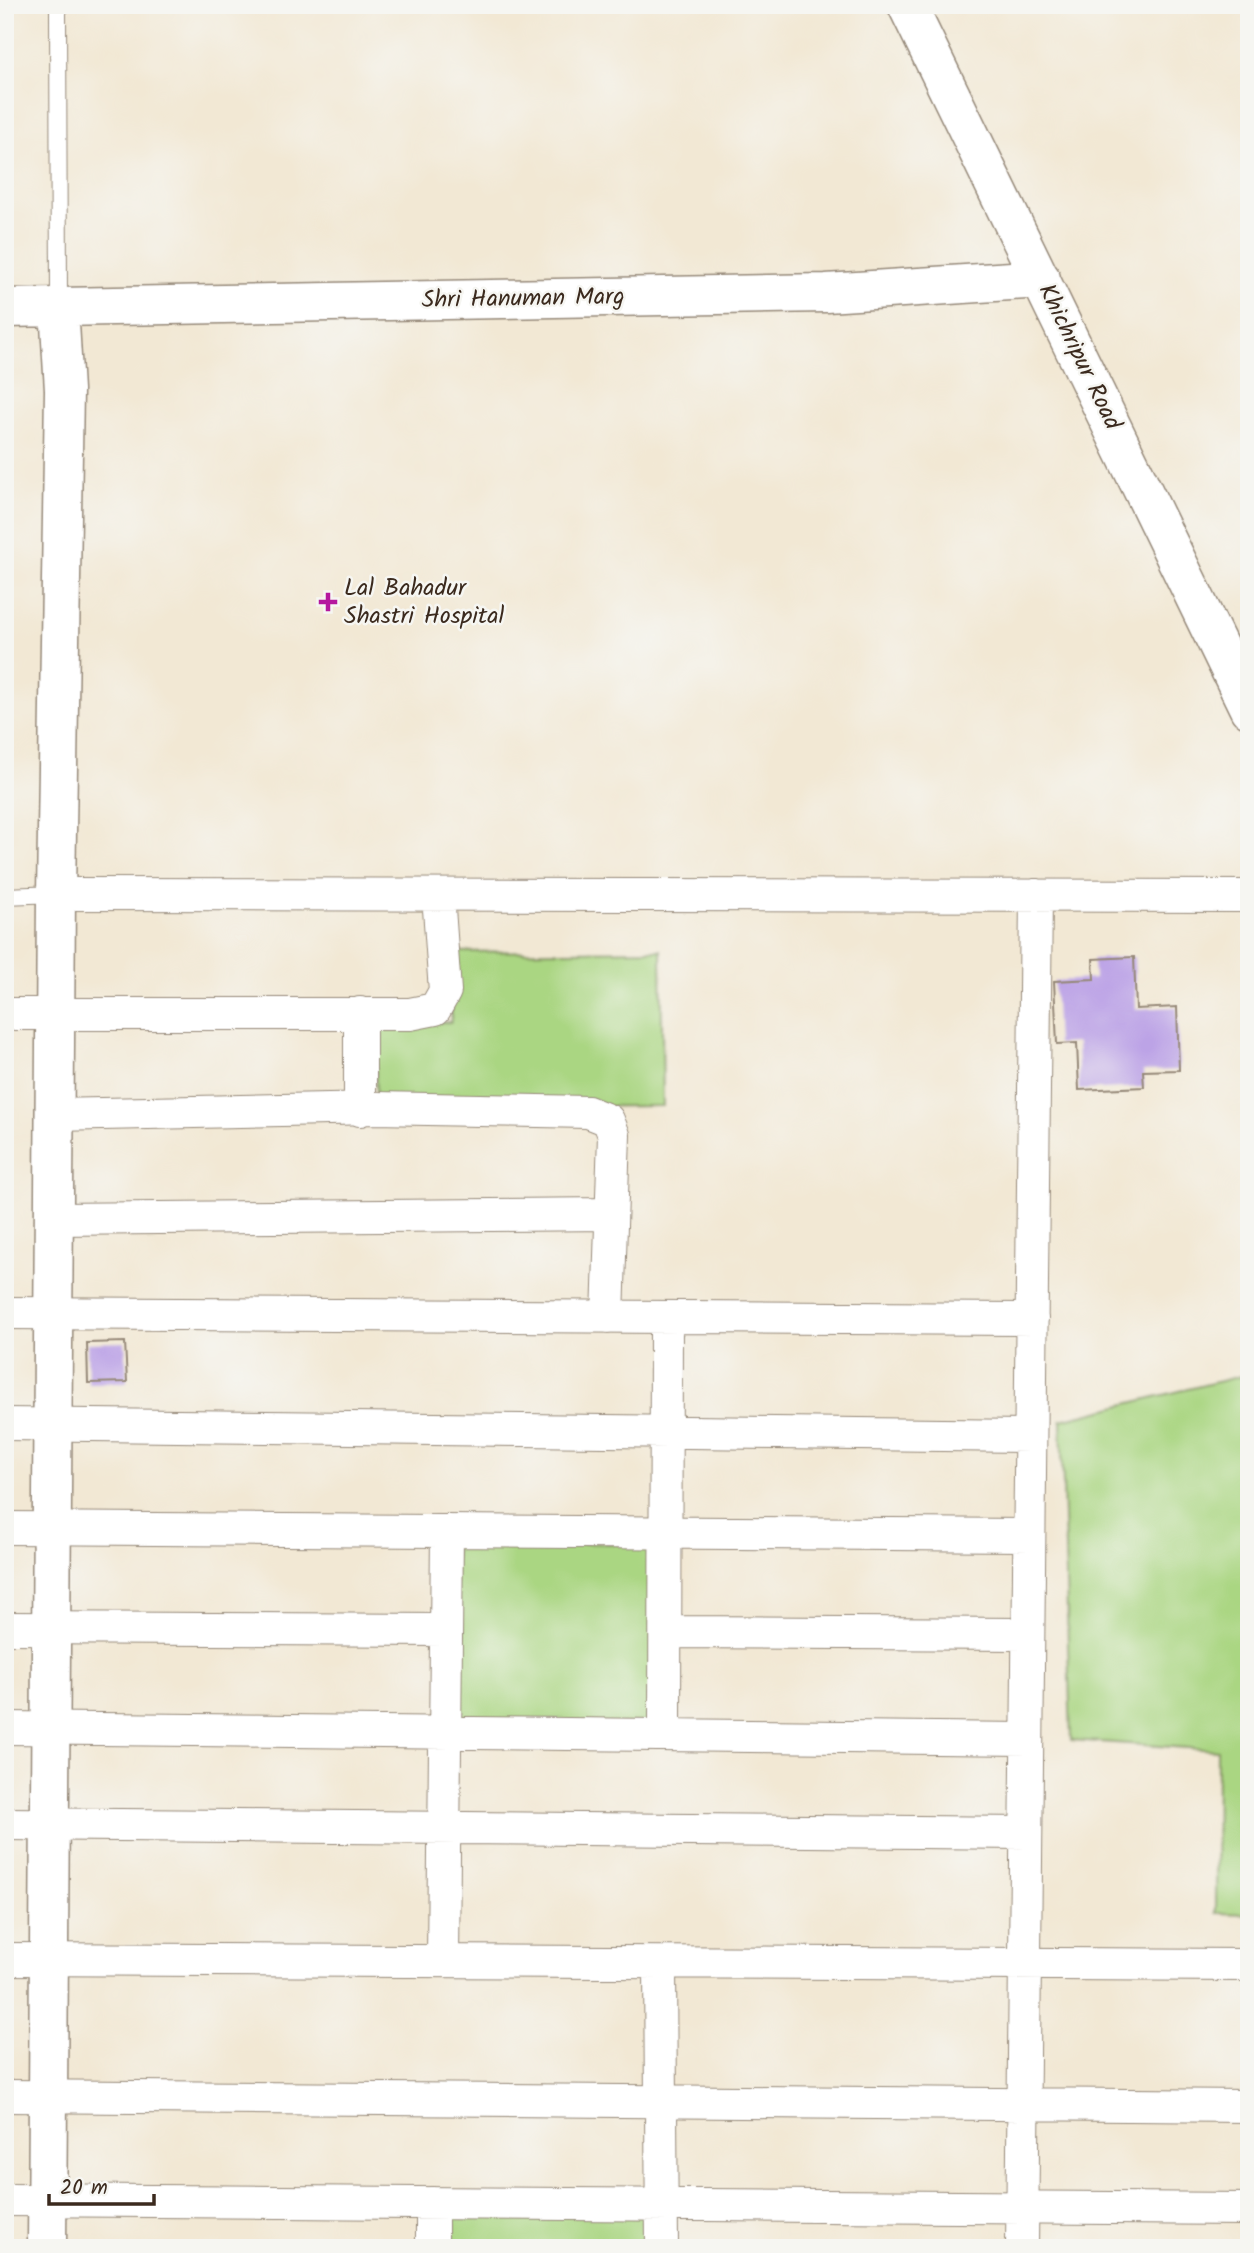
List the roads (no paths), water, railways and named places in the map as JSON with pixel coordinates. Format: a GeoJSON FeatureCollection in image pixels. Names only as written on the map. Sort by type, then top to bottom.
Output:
{"type":"FeatureCollection","features":[{"type":"Feature","properties":{"kind":"street","name":"Khichripur Road"},"geometry":{"type":"LineString","coordinates":[[907,5],[1249,709]]}},
{"type":"Feature","properties":{"kind":"street","name":"Shri Hanuman Marg"},"geometry":{"type":"LineString","coordinates":[[5,308],[826,293],[1041,279]]}},
{"type":"Feature","properties":{"kind":"street"},"geometry":{"type":"LineString","coordinates":[[47,2248],[56,894],[64,390],[59,307]]}},
{"type":"Feature","properties":{"kind":"street"},"geometry":{"type":"LineString","coordinates":[[56,894],[1249,895]]}},
{"type":"Feature","properties":{"kind":"street"},"geometry":{"type":"LineString","coordinates":[[5,1014],[410,1014],[435,1009],[445,991],[438,895]]}},
{"type":"Feature","properties":{"kind":"street"},"geometry":{"type":"LineString","coordinates":[[1022,2248],[1036,895]]}},
{"type":"Feature","properties":{"kind":"street"},"geometry":{"type":"LineString","coordinates":[[360,1013],[360,1110]]}},
{"type":"Feature","properties":{"kind":"street"},"geometry":{"type":"LineString","coordinates":[[55,1115],[360,1110],[588,1112],[608,1120],[614,1135],[608,1317]]}},
{"type":"Feature","properties":{"kind":"street"},"geometry":{"type":"LineString","coordinates":[[54,1219],[611,1214]]}},
{"type":"Feature","properties":{"kind":"street"},"geometry":{"type":"LineString","coordinates":[[5,1313],[1032,1319]]}},
{"type":"Feature","properties":{"kind":"street"},"geometry":{"type":"LineString","coordinates":[[666,1317],[666,1735]]}},
{"type":"Feature","properties":{"kind":"street"},"geometry":{"type":"LineString","coordinates":[[5,1424],[1030,1436]]}},
{"type":"Feature","properties":{"kind":"street"},"geometry":{"type":"LineString","coordinates":[[5,1528],[1029,1535]]}},
{"type":"Feature","properties":{"kind":"street"},"geometry":{"type":"LineString","coordinates":[[443,1962],[447,1531]]}},
{"type":"Feature","properties":{"kind":"street"},"geometry":{"type":"LineString","coordinates":[[5,1628],[446,1630]]}},
{"type":"Feature","properties":{"kind":"street"},"geometry":{"type":"LineString","coordinates":[[666,1632],[1028,1634]]}},
{"type":"Feature","properties":{"kind":"street"},"geometry":{"type":"LineString","coordinates":[[5,1728],[1027,1739]]}},
{"type":"Feature","properties":{"kind":"street"},"geometry":{"type":"LineString","coordinates":[[5,1824],[1026,1833]]}},
{"type":"Feature","properties":{"kind":"street"},"geometry":{"type":"LineString","coordinates":[[5,1959],[1249,1965]]}},
{"type":"Feature","properties":{"kind":"street"},"geometry":{"type":"LineString","coordinates":[[660,1963],[662,2248]]}},
{"type":"Feature","properties":{"kind":"street"},"geometry":{"type":"LineString","coordinates":[[5,2096],[1249,2106]]}},
{"type":"Feature","properties":{"kind":"street"},"geometry":{"type":"LineString","coordinates":[[5,2200],[1249,2209]]}},
{"type":"Feature","properties":{"kind":"street"},"geometry":{"type":"LineString","coordinates":[[432,2203],[432,2248]]}},
{"type":"Feature","properties":{"kind":"lane"},"geometry":{"type":"LineString","coordinates":[[58,5],[59,307]]}},
{"type":"Feature","properties":{"kind":"lane"},"geometry":{"type":"LineString","coordinates":[[5,896],[56,894]]}},
{"type":"Feature","properties":{"kind":"place","name":"Lal Bahadur Shastri Hospital"},"geometry":{"type":"Point","coordinates":[328,602]}}]}
